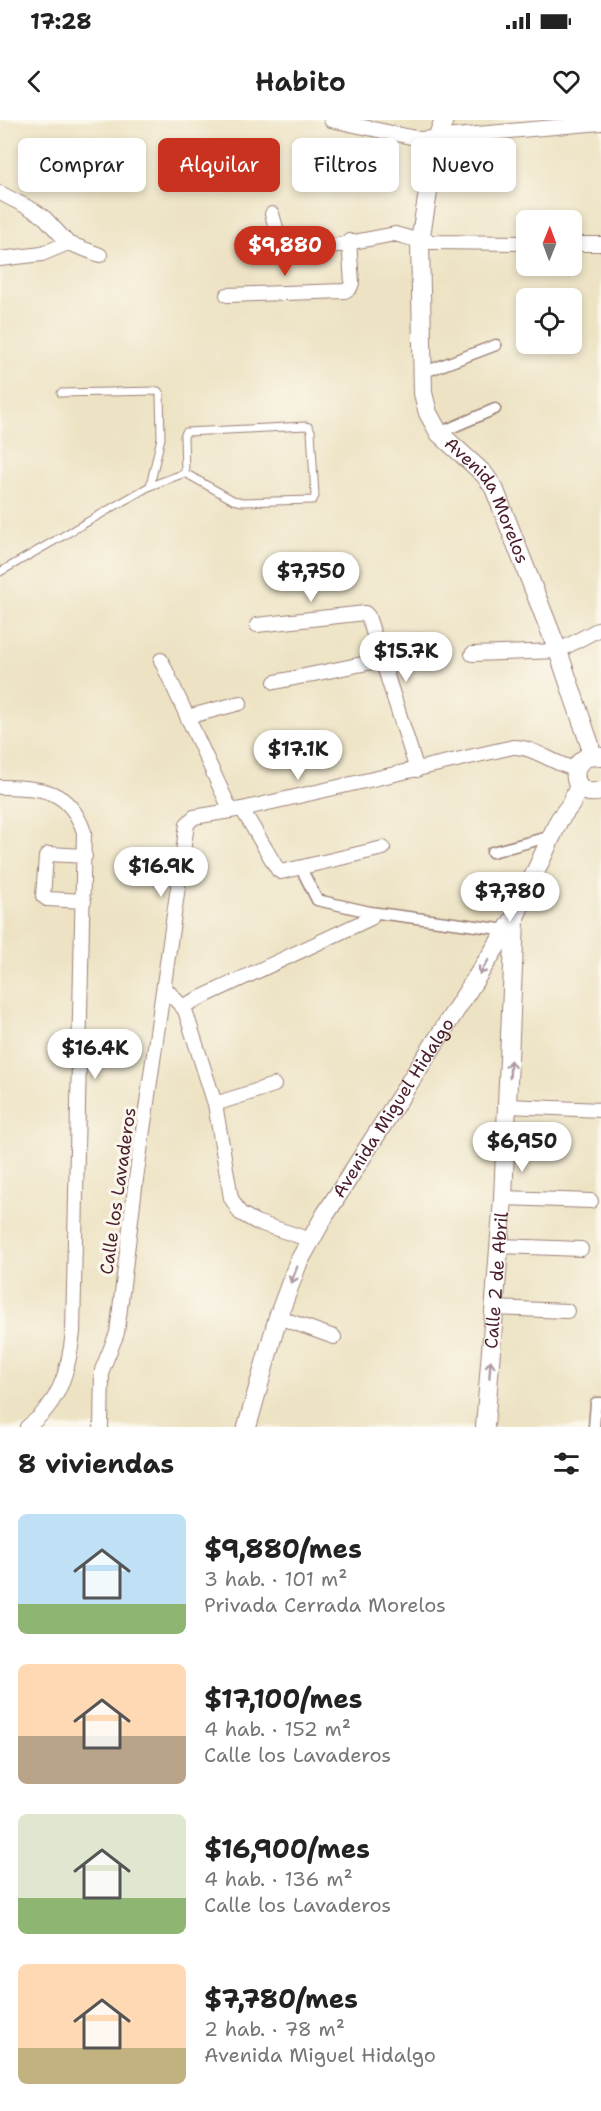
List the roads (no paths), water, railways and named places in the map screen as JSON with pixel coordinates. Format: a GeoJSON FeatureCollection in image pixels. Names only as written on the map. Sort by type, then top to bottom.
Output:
{"type":"FeatureCollection","features":[{"type":"Feature","properties":{"kind":"street"},"geometry":{"type":"LineString","coordinates":[[332,120],[415,138]]}},
{"type":"Feature","properties":{"kind":"street","name":"Avenida Morelos"},"geometry":{"type":"LineString","coordinates":[[437,138],[444,120]]}},
{"type":"Feature","properties":{"kind":"street"},"geometry":{"type":"LineString","coordinates":[[437,138],[601,123]]}},
{"type":"Feature","properties":{"kind":"street","name":"Avenida Morelos"},"geometry":{"type":"LineString","coordinates":[[428,192],[420,241],[422,373],[423,393],[428,413],[439,433],[484,474],[494,488],[558,651],[596,757]]}},
{"type":"Feature","properties":{"kind":"street"},"geometry":{"type":"LineString","coordinates":[[0,193],[35,210],[68,243],[100,255]]}},
{"type":"Feature","properties":{"kind":"street"},"geometry":{"type":"LineString","coordinates":[[272,214],[283,252],[286,255],[396,234],[406,235],[420,241],[516,243]]}},
{"type":"Feature","properties":{"kind":"street"},"geometry":{"type":"LineString","coordinates":[[227,295],[345,291],[352,283],[350,241]]}},
{"type":"Feature","properties":{"kind":"street"},"geometry":{"type":"LineString","coordinates":[[0,259],[42,254],[68,243]]}},
{"type":"Feature","properties":{"kind":"street"},"geometry":{"type":"LineString","coordinates":[[582,244],[601,244]]}},
{"type":"Feature","properties":{"kind":"street"},"geometry":{"type":"LineString","coordinates":[[422,373],[496,345]]}},
{"type":"Feature","properties":{"kind":"street"},"geometry":{"type":"LineString","coordinates":[[439,433],[495,409]]}},
{"type":"Feature","properties":{"kind":"street"},"geometry":{"type":"LineString","coordinates":[[257,625],[365,613],[417,770]]}},
{"type":"Feature","properties":{"kind":"street"},"geometry":{"type":"LineString","coordinates":[[472,654],[558,651],[601,628]]}},
{"type":"Feature","properties":{"kind":"street"},"geometry":{"type":"LineString","coordinates":[[161,660],[187,717],[237,810],[278,870],[281,872],[301,868],[383,848]]}},
{"type":"Feature","properties":{"kind":"street"},"geometry":{"type":"LineString","coordinates":[[275,682],[382,660]]}},
{"type":"Feature","properties":{"kind":"street"},"geometry":{"type":"LineString","coordinates":[[187,717],[240,703]]}},
{"type":"Feature","properties":{"kind":"street","name":"Calle los Lavaderos"},"geometry":{"type":"LineString","coordinates":[[101,1427],[102,1370],[117,1333],[136,1179],[187,824],[194,818],[519,746],[563,767],[586,785]]}},
{"type":"Feature","properties":{"kind":"street"},"geometry":{"type":"LineString","coordinates":[[586,785],[581,760],[596,757]]}},
{"type":"Feature","properties":{"kind":"street","name":"Avenida Miguel Hidalgo"},"geometry":{"type":"LineString","coordinates":[[247,1427],[278,1317],[298,1263],[325,1215],[509,934],[559,820],[586,785]]}},
{"type":"Feature","properties":{"kind":"street"},"geometry":{"type":"LineString","coordinates":[[0,787],[33,788],[60,796],[80,820],[84,832],[73,1332],[68,1367],[62,1385],[54,1400],[27,1427]]}},
{"type":"Feature","properties":{"kind":"street"},"geometry":{"type":"LineString","coordinates":[[492,852],[552,836]]}},
{"type":"Feature","properties":{"kind":"street"},"geometry":{"type":"LineString","coordinates":[[84,901],[47,899],[43,896],[46,856],[49,854],[85,856]]}},
{"type":"Feature","properties":{"kind":"street"},"geometry":{"type":"LineString","coordinates":[[301,868],[317,900],[370,912],[509,934]]}},
{"type":"Feature","properties":{"kind":"street"},"geometry":{"type":"LineString","coordinates":[[183,1006],[371,918]]}},
{"type":"Feature","properties":{"kind":"street","name":"Calle 2 de Abril"},"geometry":{"type":"LineString","coordinates":[[485,1427],[508,1106],[509,934]]}},
{"type":"Feature","properties":{"kind":"street"},"geometry":{"type":"LineString","coordinates":[[165,988],[183,1006],[215,1104],[231,1198],[240,1214],[256,1222],[311,1240]]}},
{"type":"Feature","properties":{"kind":"street"},"geometry":{"type":"LineString","coordinates":[[215,1104],[274,1085]]}},
{"type":"Feature","properties":{"kind":"street"},"geometry":{"type":"LineString","coordinates":[[508,1106],[601,1110]]}},
{"type":"Feature","properties":{"kind":"street"},"geometry":{"type":"LineString","coordinates":[[503,1198],[591,1201]]}},
{"type":"Feature","properties":{"kind":"street"},"geometry":{"type":"LineString","coordinates":[[499,1246],[581,1249]]}},
{"type":"Feature","properties":{"kind":"street"},"geometry":{"type":"LineString","coordinates":[[494,1308],[567,1311]]}},
{"type":"Feature","properties":{"kind":"street"},"geometry":{"type":"LineString","coordinates":[[278,1317],[334,1337]]}},
{"type":"Feature","properties":{"kind":"street"},"geometry":{"type":"LineString","coordinates":[[594,1427],[598,1403]]}},
{"type":"Feature","properties":{"kind":"lane"},"geometry":{"type":"LineString","coordinates":[[61,393],[158,391],[160,394],[161,438],[150,486]]}},
{"type":"Feature","properties":{"kind":"lane"},"geometry":{"type":"LineString","coordinates":[[309,427],[311,431],[315,496],[313,500],[242,502],[232,500],[185,473],[184,436],[186,432],[309,427]]}},
{"type":"Feature","properties":{"kind":"lane"},"geometry":{"type":"LineString","coordinates":[[0,572],[150,486],[185,473]]}}]}
